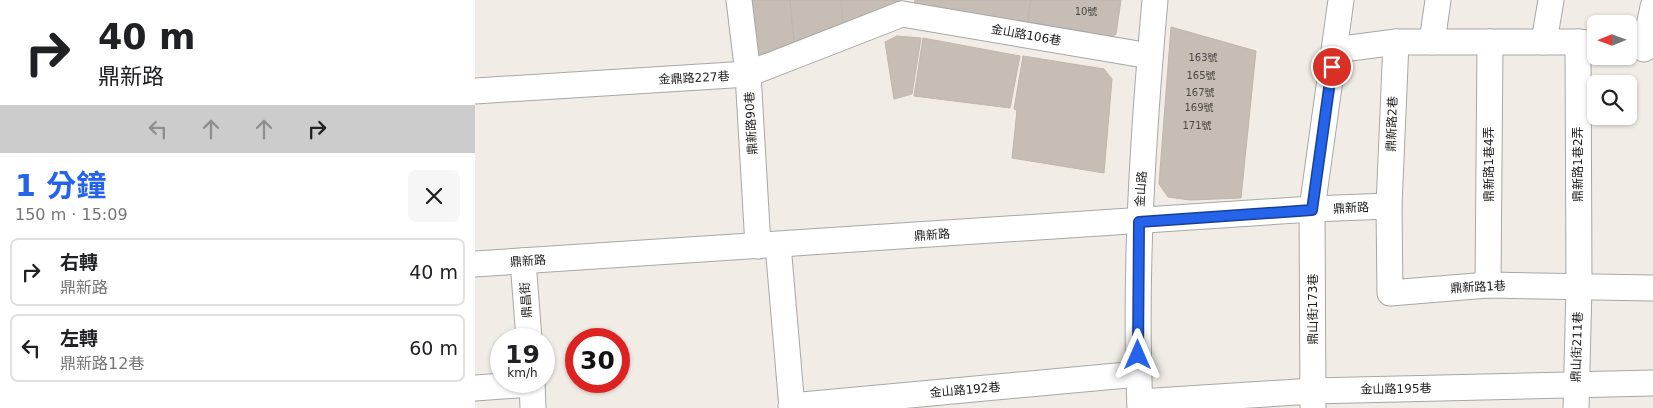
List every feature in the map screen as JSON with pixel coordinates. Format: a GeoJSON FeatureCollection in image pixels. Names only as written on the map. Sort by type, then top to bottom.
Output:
{"type":"FeatureCollection","features":[{"type":"Feature","properties":{"kind":"street","name":"鼎新路90巷"},"geometry":{"type":"LineString","coordinates":[[739,0],[768,246],[791,407]]}},
{"type":"Feature","properties":{"kind":"street","name":"金山路"},"geometry":{"type":"LineString","coordinates":[[1140,405],[1138,374],[1139,222],[1155,0]]}},
{"type":"Feature","properties":{"kind":"street","name":"鼎山街173巷"},"geometry":{"type":"LineString","coordinates":[[1313,400],[1312,210],[1341,0]]}},
{"type":"Feature","properties":{"kind":"street"},"geometry":{"type":"LineString","coordinates":[[1432,42],[1438,0]]}},
{"type":"Feature","properties":{"kind":"street"},"geometry":{"type":"LineString","coordinates":[[1544,42],[1551,0]]}},
{"type":"Feature","properties":{"kind":"street","name":"金鼎路227巷"},"geometry":{"type":"LineString","coordinates":[[475,90],[748,74],[904,7]]}},
{"type":"Feature","properties":{"kind":"street","name":"金山路106巷"},"geometry":{"type":"LineString","coordinates":[[904,7],[1150,56]]}},
{"type":"Feature","properties":{"kind":"street"},"geometry":{"type":"LineString","coordinates":[[1642,49],[1653,8]]}},
{"type":"Feature","properties":{"kind":"street"},"geometry":{"type":"LineString","coordinates":[[1335,50],[1396,42],[1587,43]]}},
{"type":"Feature","properties":{"kind":"street","name":"鼎新路2巷"},"geometry":{"type":"LineString","coordinates":[[1389,206],[1396,42]]}},
{"type":"Feature","properties":{"kind":"street","name":"鼎新路1巷4弄"},"geometry":{"type":"LineString","coordinates":[[1488,285],[1490,42]]}},
{"type":"Feature","properties":{"kind":"street","name":"鼎新路1巷2弄"},"geometry":{"type":"LineString","coordinates":[[1579,287],[1587,43]]}},
{"type":"Feature","properties":{"kind":"street","name":"鼎新路1巷"},"geometry":{"type":"LineString","coordinates":[[1389,206],[1390,293],[1488,285],[1653,288]]}},
{"type":"Feature","properties":{"kind":"street","name":"鼎新路"},"geometry":{"type":"LineString","coordinates":[[475,264],[1389,206]]}},
{"type":"Feature","properties":{"kind":"street","name":"鼎昌街"},"geometry":{"type":"LineString","coordinates":[[523,261],[528,328]]}},
{"type":"Feature","properties":{"kind":"street","name":"鼎山街211巷"},"geometry":{"type":"LineString","coordinates":[[1575,396],[1579,287]]}},
{"type":"Feature","properties":{"kind":"street","name":"金山路192巷"},"geometry":{"type":"LineString","coordinates":[[791,407],[1138,374]]}},
{"type":"Feature","properties":{"kind":"street","name":"金山路195巷"},"geometry":{"type":"LineString","coordinates":[[1140,405],[1575,396],[1653,383]]}},
{"type":"Feature","properties":{"kind":"street"},"geometry":{"type":"LineString","coordinates":[[475,388],[490,389]]}},
{"type":"Feature","properties":{"kind":"building"},"geometry":{"type":"Polygon","coordinates":[[[743,0],[790,0],[795,49],[759,65],[743,0]]]}},
{"type":"Feature","properties":{"kind":"building"},"geometry":{"type":"Polygon","coordinates":[[[790,0],[841,0],[844,30],[795,49],[790,0]]]}},
{"type":"Feature","properties":{"kind":"building"},"geometry":{"type":"Polygon","coordinates":[[[841,0],[901,0],[900,3],[844,30],[841,0]]]}},
{"type":"Feature","properties":{"kind":"building"},"geometry":{"type":"Polygon","coordinates":[[[915,0],[1031,0],[1027,30],[913,7],[915,0]]]}},
{"type":"Feature","properties":{"kind":"building"},"geometry":{"type":"Polygon","coordinates":[[[1031,0],[1121,0],[1116,34],[1103,44],[1027,30],[1031,0]]]}},
{"type":"Feature","properties":{"kind":"building"},"geometry":{"type":"Polygon","coordinates":[[[1171,27],[1256,51],[1241,198],[1190,200],[1168,197],[1159,184],[1171,27]]]}},
{"type":"Feature","properties":{"kind":"building"},"geometry":{"type":"Polygon","coordinates":[[[897,36],[921,38],[912,94],[894,99],[885,42],[897,36]]]}},
{"type":"Feature","properties":{"kind":"building"},"geometry":{"type":"Polygon","coordinates":[[[923,38],[1020,56],[1010,108],[914,96],[923,38]]]}},
{"type":"Feature","properties":{"kind":"building"},"geometry":{"type":"Polygon","coordinates":[[[1023,56],[1104,69],[1112,79],[1104,173],[1012,158],[1017,110],[1014,109],[1023,56]]]}},
{"type":"Feature","properties":{"kind":"route"},"geometry":{"type":"LineString","coordinates":[[1138,355],[1139,222],[1312,210],[1332,67]]}}]}
